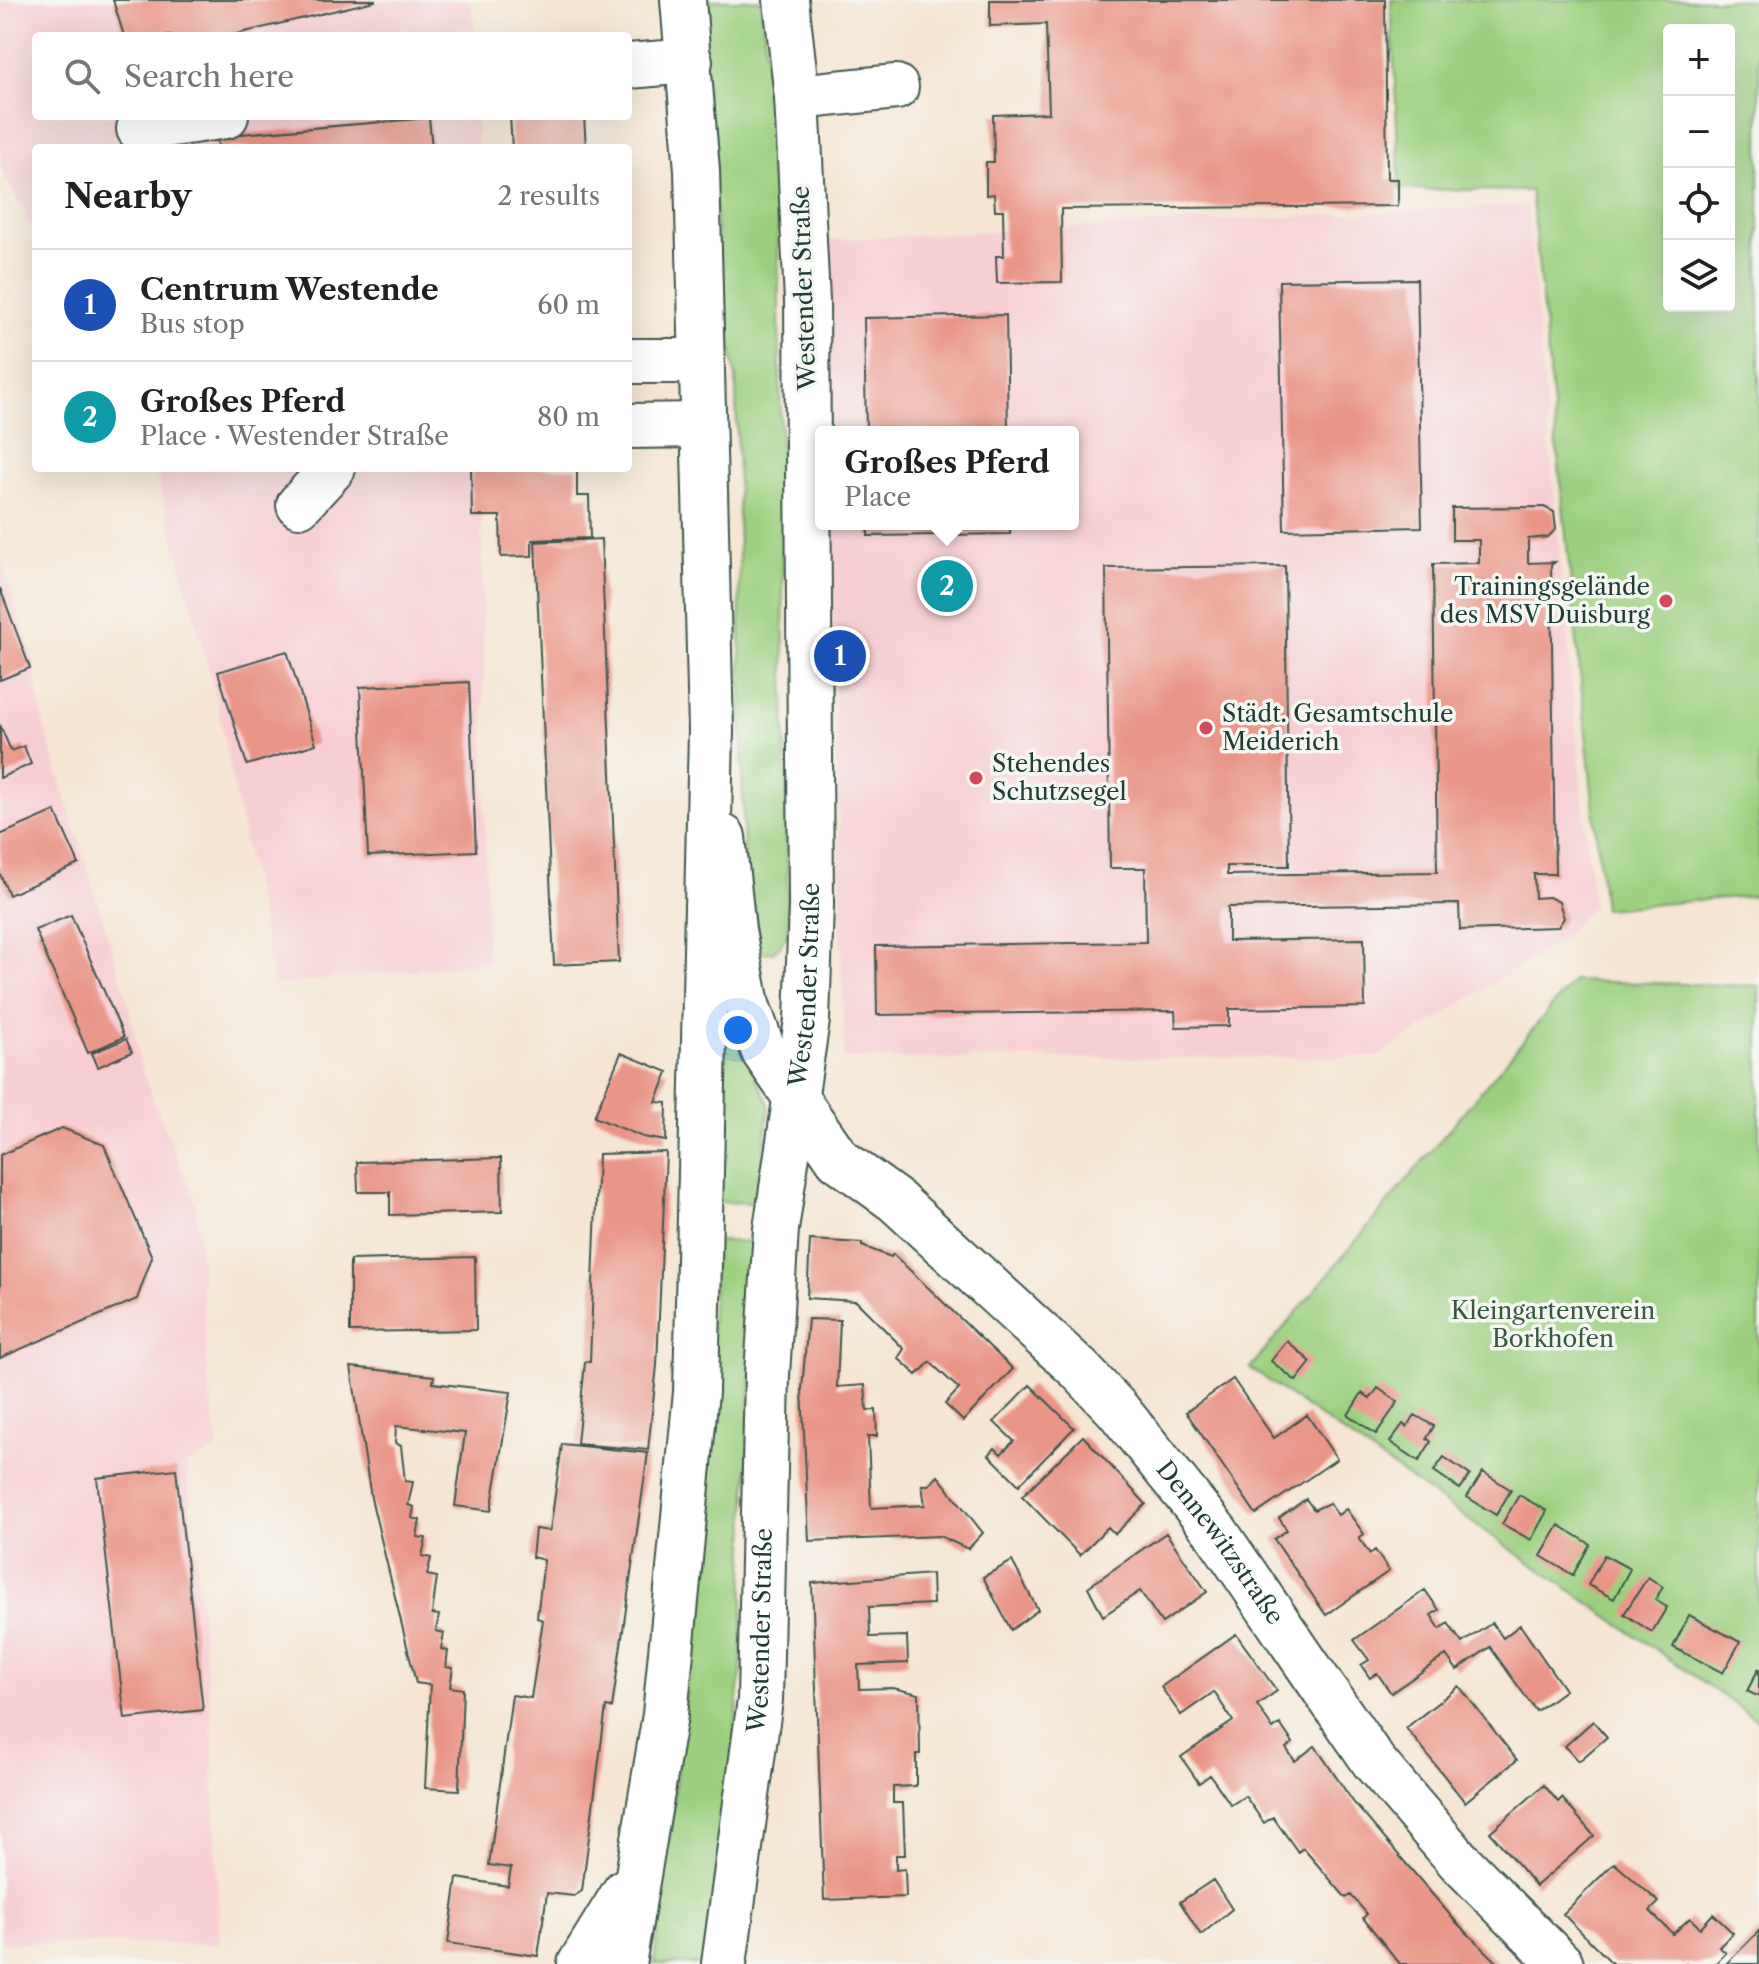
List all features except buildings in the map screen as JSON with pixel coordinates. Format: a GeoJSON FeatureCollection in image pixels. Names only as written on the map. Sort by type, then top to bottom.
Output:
{"type":"FeatureCollection","features":[{"type":"Feature","properties":{"kind":"main road"},"geometry":{"type":"LineString","coordinates":[[623,1964],[665,1715],[696,1392],[711,731],[702,361],[690,61],[683,0]]}},
{"type":"Feature","properties":{"kind":"main road","name":"Westender Straße"},"geometry":{"type":"LineString","coordinates":[[724,1964],[760,1700],[767,1375],[776,1229],[807,1020],[811,905],[807,301],[797,97],[786,0]]}},
{"type":"Feature","properties":{"kind":"main road"},"geometry":{"type":"LineString","coordinates":[[632,66],[690,61]]}},
{"type":"Feature","properties":{"kind":"main road"},"geometry":{"type":"LineString","coordinates":[[797,97],[896,87]]}},
{"type":"Feature","properties":{"kind":"main road"},"geometry":{"type":"LineString","coordinates":[[139,129],[199,120]]}},
{"type":"Feature","properties":{"kind":"main road"},"geometry":{"type":"LineString","coordinates":[[632,361],[702,361]]}},
{"type":"Feature","properties":{"kind":"main road"},"geometry":{"type":"LineString","coordinates":[[632,426],[703,425]]}},
{"type":"Feature","properties":{"kind":"main road"},"geometry":{"type":"LineString","coordinates":[[299,505],[329,472]]}},
{"type":"Feature","properties":{"kind":"main road","name":"Dennewitzstraße"},"geometry":{"type":"LineString","coordinates":[[711,731],[733,930],[747,1005],[764,1052],[795,1100],[838,1159],[896,1201],[1079,1369],[1117,1409],[1216,1532],[1374,1762],[1458,1860],[1561,1964]]}},
{"type":"Feature","properties":{"kind":"main road"},"geometry":{"type":"LineString","coordinates":[[784,1174],[800,1161],[816,1155],[838,1159]]}},
{"type":"Feature","properties":{"kind":"main road"},"geometry":{"type":"LineString","coordinates":[[580,1964],[637,1872]]}},
{"type":"Feature","properties":{"kind":"shaded area"},"geometry":{"type":"Polygon","coordinates":[[[0,0],[470,0],[475,32],[32,32],[32,120],[477,120],[477,144],[32,144],[32,227],[0,167],[0,0]]]}},
{"type":"Feature","properties":{"kind":"shaded area","name":"Städt. Gesamtschule Meiderich"},"geometry":{"type":"Polygon","coordinates":[[[1527,205],[1593,906],[1559,941],[1377,1057],[844,1059],[831,530],[1079,530],[1079,426],[829,426],[826,240],[1527,205]]]}},
{"type":"Feature","properties":{"kind":"shaded area"},"geometry":{"type":"Polygon","coordinates":[[[156,472],[481,472],[487,963],[274,985],[214,690],[156,472]]]}},
{"type":"Feature","properties":{"kind":"shaded area"},"geometry":{"type":"Polygon","coordinates":[[[0,560],[31,653],[44,726],[128,1001],[142,1072],[197,1206],[208,1378],[218,1449],[186,1465],[211,1712],[220,1944],[0,1943],[0,560]]]}},
{"type":"Feature","properties":{"kind":"green space"},"geometry":{"type":"Polygon","coordinates":[[[700,0],[761,0],[777,175],[788,931],[779,947],[766,953],[753,948],[745,925],[736,378],[722,303],[700,0]]]}},
{"type":"Feature","properties":{"kind":"green space","name":"Trainingsgelände des MSV Duisburg"},"geometry":{"type":"Polygon","coordinates":[[[1391,0],[1759,0],[1759,895],[1604,909],[1531,191],[1400,189],[1391,0]]]}},
{"type":"Feature","properties":{"kind":"green space","name":"Kleingartenverein Borkhofen"},"geometry":{"type":"Polygon","coordinates":[[[1573,981],[1759,986],[1759,1721],[1250,1368],[1573,981]]]}},
{"type":"Feature","properties":{"kind":"green space"},"geometry":{"type":"Polygon","coordinates":[[[723,1027],[731,1027],[769,1104],[759,1203],[716,1202],[723,1027]]]}},
{"type":"Feature","properties":{"kind":"green space"},"geometry":{"type":"Polygon","coordinates":[[[715,1241],[755,1242],[741,1672],[727,1803],[702,1964],[654,1964],[701,1567],[715,1241]]]}},
{"type":"Feature","properties":{"kind":"place","name":"Großes Pferd"},"geometry":{"type":"Point","coordinates":[947,586]}},
{"type":"Feature","properties":{"kind":"place","name":"Trainingsgelände des MSV Duisburg"},"geometry":{"type":"Point","coordinates":[1666,601]}},
{"type":"Feature","properties":{"kind":"place","name":"Centrum Westende"},"geometry":{"type":"Point","coordinates":[840,656]}},
{"type":"Feature","properties":{"kind":"place","name":"Städt. Gesamtschule Meiderich"},"geometry":{"type":"Point","coordinates":[1206,728]}},
{"type":"Feature","properties":{"kind":"place","name":"Stehendes Schutzsegel"},"geometry":{"type":"Point","coordinates":[976,778]}}]}
